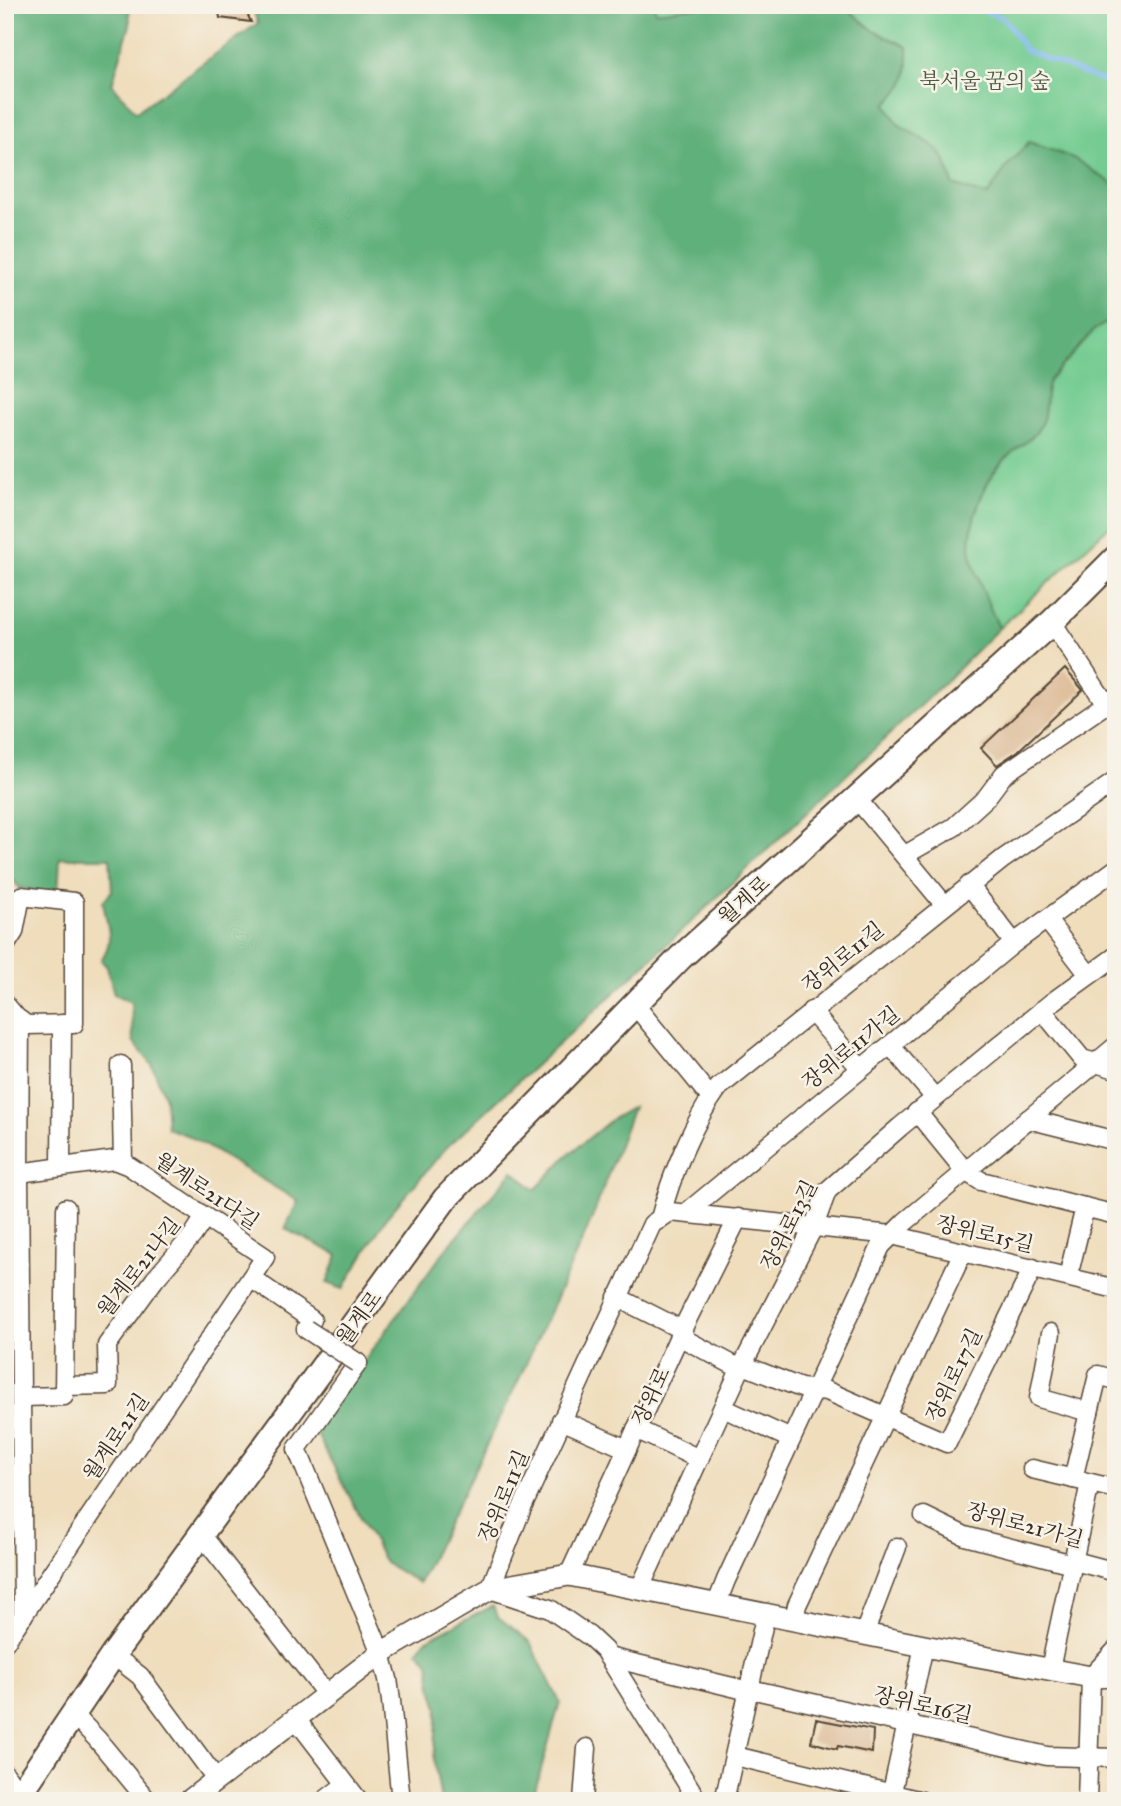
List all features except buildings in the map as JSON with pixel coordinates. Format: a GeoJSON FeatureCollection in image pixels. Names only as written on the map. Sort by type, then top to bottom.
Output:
{"type":"FeatureCollection","features":[{"type":"Feature","properties":{"kind":"main road","name":"월계로"},"geometry":{"type":"LineString","coordinates":[[13,1789],[73,1714],[113,1655],[445,1199],[681,957],[1052,622],[1116,558]]}},
{"type":"Feature","properties":{"kind":"street"},"geometry":{"type":"LineString","coordinates":[[905,855],[954,827],[986,798],[1004,774],[1111,700],[1052,622]]}},
{"type":"Feature","properties":{"kind":"street","name":"장위로11길"},"geometry":{"type":"LineString","coordinates":[[490,1589],[561,1420],[652,1224],[660,1219],[666,1193],[710,1098],[719,1087],[944,904],[1003,859],[1116,781]]}},
{"type":"Feature","properties":{"kind":"street"},"geometry":{"type":"LineString","coordinates":[[856,799],[944,904]]}},
{"type":"Feature","properties":{"kind":"street","name":"장위로11가길"},"geometry":{"type":"LineString","coordinates":[[686,1213],[1014,943],[1116,869]]}},
{"type":"Feature","properties":{"kind":"street"},"geometry":{"type":"LineString","coordinates":[[969,885],[1014,943]]}},
{"type":"Feature","properties":{"kind":"street"},"geometry":{"type":"LineString","coordinates":[[5,946],[14,932],[21,896],[74,902],[74,1024],[27,1025],[5,1004]]}},
{"type":"Feature","properties":{"kind":"street"},"geometry":{"type":"LineString","coordinates":[[1047,920],[1089,975]]}},
{"type":"Feature","properties":{"kind":"street","name":"장위로13길"},"geometry":{"type":"LineString","coordinates":[[640,1588],[743,1365],[814,1226],[827,1191],[917,1112],[1042,1010],[1116,956]]}},
{"type":"Feature","properties":{"kind":"street"},"geometry":{"type":"LineString","coordinates":[[635,1005],[710,1098]]}},
{"type":"Feature","properties":{"kind":"street"},"geometry":{"type":"LineString","coordinates":[[1042,1010],[1082,1059],[1116,1069]]}},
{"type":"Feature","properties":{"kind":"street"},"geometry":{"type":"LineString","coordinates":[[811,1011],[861,1069]]}},
{"type":"Feature","properties":{"kind":"street"},"geometry":{"type":"LineString","coordinates":[[20,1020],[13,1067],[13,1349],[21,1397],[13,1465],[14,1544],[23,1616]]}},
{"type":"Feature","properties":{"kind":"street"},"geometry":{"type":"LineString","coordinates":[[61,1167],[62,1024]]}},
{"type":"Feature","properties":{"kind":"street"},"geometry":{"type":"LineString","coordinates":[[890,1045],[935,1098]]}},
{"type":"Feature","properties":{"kind":"street","name":"장위로15길"},"geometry":{"type":"LineString","coordinates":[[717,1603],[881,1246],[965,1171],[1116,1046]]}},
{"type":"Feature","properties":{"kind":"street","name":"월계로21다길"},"geometry":{"type":"LineString","coordinates":[[121,1065],[123,1163]]}},
{"type":"Feature","properties":{"kind":"street"},"geometry":{"type":"LineString","coordinates":[[917,1112],[965,1171],[981,1181],[1116,1214]]}},
{"type":"Feature","properties":{"kind":"street"},"geometry":{"type":"LineString","coordinates":[[1028,1119],[1116,1140]]}},
{"type":"Feature","properties":{"kind":"street","name":"월계로21다길"},"geometry":{"type":"LineString","coordinates":[[14,1163],[61,1167],[114,1160],[123,1163],[265,1257]]}},
{"type":"Feature","properties":{"kind":"street"},"geometry":{"type":"LineString","coordinates":[[1068,1277],[1085,1207]]}},
{"type":"Feature","properties":{"kind":"street","name":"월계로21나길"},"geometry":{"type":"LineString","coordinates":[[21,1397],[64,1396],[66,1208]]}},
{"type":"Feature","properties":{"kind":"street"},"geometry":{"type":"LineString","coordinates":[[660,1219],[670,1212],[686,1213],[892,1235]]}},
{"type":"Feature","properties":{"kind":"street","name":"월계로21나길"},"geometry":{"type":"LineString","coordinates":[[64,1387],[108,1385],[107,1345],[205,1217]]}},
{"type":"Feature","properties":{"kind":"street","name":"장위로"},"geometry":{"type":"LineString","coordinates":[[569,1575],[682,1330],[738,1218]]}},
{"type":"Feature","properties":{"kind":"street","name":"장위로15길"},"geometry":{"type":"LineString","coordinates":[[892,1235],[1116,1289]]}},
{"type":"Feature","properties":{"kind":"street","name":"장위로17길"},"geometry":{"type":"LineString","coordinates":[[794,1619],[797,1605],[963,1252]]}},
{"type":"Feature","properties":{"kind":"street","name":"월계로21길"},"geometry":{"type":"LineString","coordinates":[[5,1642],[265,1257]]}},
{"type":"Feature","properties":{"kind":"street","name":"장위로17길"},"geometry":{"type":"LineString","coordinates":[[885,1416],[947,1443],[1033,1268]]}},
{"type":"Feature","properties":{"kind":"street","name":"월계로"},"geometry":{"type":"LineString","coordinates":[[251,1278],[312,1320],[306,1329],[358,1363],[297,1449],[381,1653]]}},
{"type":"Feature","properties":{"kind":"street"},"geometry":{"type":"LineString","coordinates":[[617,1297],[682,1330],[686,1340],[735,1366],[743,1365],[801,1388],[827,1391],[885,1416]]}},
{"type":"Feature","properties":{"kind":"street"},"geometry":{"type":"LineString","coordinates":[[1051,1332],[1038,1398],[1089,1412]]}},
{"type":"Feature","properties":{"kind":"street"},"geometry":{"type":"LineString","coordinates":[[1050,1669],[1073,1563],[1089,1412],[1098,1375],[1116,1380]]}},
{"type":"Feature","properties":{"kind":"street"},"geometry":{"type":"LineString","coordinates":[[723,1408],[791,1440]]}},
{"type":"Feature","properties":{"kind":"street"},"geometry":{"type":"LineString","coordinates":[[561,1420],[627,1449]]}},
{"type":"Feature","properties":{"kind":"street"},"geometry":{"type":"LineString","coordinates":[[636,1429],[699,1460]]}},
{"type":"Feature","properties":{"kind":"street"},"geometry":{"type":"LineString","coordinates":[[1032,1469],[1116,1489]]}},
{"type":"Feature","properties":{"kind":"street","name":"장위로21가길"},"geometry":{"type":"LineString","coordinates":[[924,1516],[965,1536],[1116,1572]]}},
{"type":"Feature","properties":{"kind":"street"},"geometry":{"type":"LineString","coordinates":[[201,1534],[327,1695]]}},
{"type":"Feature","properties":{"kind":"street"},"geometry":{"type":"LineString","coordinates":[[864,1634],[897,1547]]}},
{"type":"Feature","properties":{"kind":"street"},"geometry":{"type":"LineString","coordinates":[[189,1801],[381,1653],[490,1589],[569,1575],[924,1646],[1090,1676],[1116,1676]]}},
{"type":"Feature","properties":{"kind":"street"},"geometry":{"type":"LineString","coordinates":[[490,1589],[550,1609],[589,1636],[608,1657],[698,1801]]}},
{"type":"Feature","properties":{"kind":"street"},"geometry":{"type":"LineString","coordinates":[[724,1801],[766,1614]]}},
{"type":"Feature","properties":{"kind":"street"},"geometry":{"type":"LineString","coordinates":[[891,1797],[924,1646]]}},
{"type":"Feature","properties":{"kind":"street"},"geometry":{"type":"LineString","coordinates":[[1087,1801],[1090,1676],[1116,1650]]}},
{"type":"Feature","properties":{"kind":"street"},"geometry":{"type":"LineString","coordinates":[[381,1653],[388,1679],[401,1801]]}},
{"type":"Feature","properties":{"kind":"street"},"geometry":{"type":"LineString","coordinates":[[113,1655],[141,1676],[217,1780]]}},
{"type":"Feature","properties":{"kind":"street"},"geometry":{"type":"LineString","coordinates":[[608,1657],[749,1691]]}},
{"type":"Feature","properties":{"kind":"street","name":"장위로16길"},"geometry":{"type":"LineString","coordinates":[[749,1691],[759,1691],[1048,1756],[1116,1758]]}},
{"type":"Feature","properties":{"kind":"street"},"geometry":{"type":"LineString","coordinates":[[73,1714],[148,1801]]}},
{"type":"Feature","properties":{"kind":"street"},"geometry":{"type":"LineString","coordinates":[[296,1719],[359,1801]]}},
{"type":"Feature","properties":{"kind":"street"},"geometry":{"type":"LineString","coordinates":[[583,1801],[587,1748]]}},
{"type":"Feature","properties":{"kind":"street"},"geometry":{"type":"LineString","coordinates":[[735,1756],[891,1797],[922,1801]]}},
{"type":"Feature","properties":{"kind":"street"},"geometry":{"type":"LineString","coordinates":[[324,1801],[345,1784]]}},
{"type":"Feature","properties":{"kind":"green space"},"geometry":{"type":"Polygon","coordinates":[[[5,5],[129,5],[130,25],[112,84],[136,112],[258,23],[251,5],[653,5],[656,12],[712,5],[833,5],[846,8],[874,31],[908,47],[906,79],[886,104],[898,124],[935,147],[945,159],[953,185],[987,196],[1007,166],[1029,142],[1073,158],[1116,186],[1116,317],[1094,330],[1049,380],[1044,417],[1039,429],[995,471],[975,514],[971,555],[999,628],[690,923],[446,1148],[386,1218],[343,1289],[327,1283],[338,1255],[285,1229],[298,1201],[189,1136],[167,1128],[165,1098],[152,1065],[133,1041],[131,1002],[114,994],[107,967],[101,960],[109,938],[103,901],[112,891],[110,858],[60,858],[58,895],[19,888],[5,868],[5,5]]]}},
{"type":"Feature","properties":{"kind":"green space"},"geometry":{"type":"Polygon","coordinates":[[[653,5],[712,5],[656,12],[653,5]]]}},
{"type":"Feature","properties":{"kind":"green space","name":"북서울 꿈의 숲"},"geometry":{"type":"Polygon","coordinates":[[[831,5],[1116,5],[1116,186],[1073,158],[993,189],[987,196],[953,185],[945,159],[935,147],[898,124],[886,104],[908,47],[874,31],[846,8],[831,5]]]}},
{"type":"Feature","properties":{"kind":"green space"},"geometry":{"type":"Polygon","coordinates":[[[1116,317],[1116,520],[999,628],[971,555],[972,526],[979,503],[1001,463],[1039,429],[1044,417],[1049,380],[1094,330],[1116,317]]]}},
{"type":"Feature","properties":{"kind":"green space"},"geometry":{"type":"Polygon","coordinates":[[[633,1107],[591,1221],[520,1377],[419,1583],[385,1563],[314,1429],[445,1250],[513,1171],[535,1190],[567,1156],[612,1119],[633,1107]]]}},
{"type":"Feature","properties":{"kind":"green space"},"geometry":{"type":"Polygon","coordinates":[[[493,1606],[497,1616],[530,1642],[560,1702],[532,1801],[441,1801],[434,1758],[438,1708],[429,1662],[418,1651],[425,1640],[493,1606]]]}},
{"type":"Feature","properties":{"kind":"waterway"},"geometry":{"type":"LineString","coordinates":[[974,5],[1007,22],[1025,50],[1099,80],[1116,78]]}}]}
